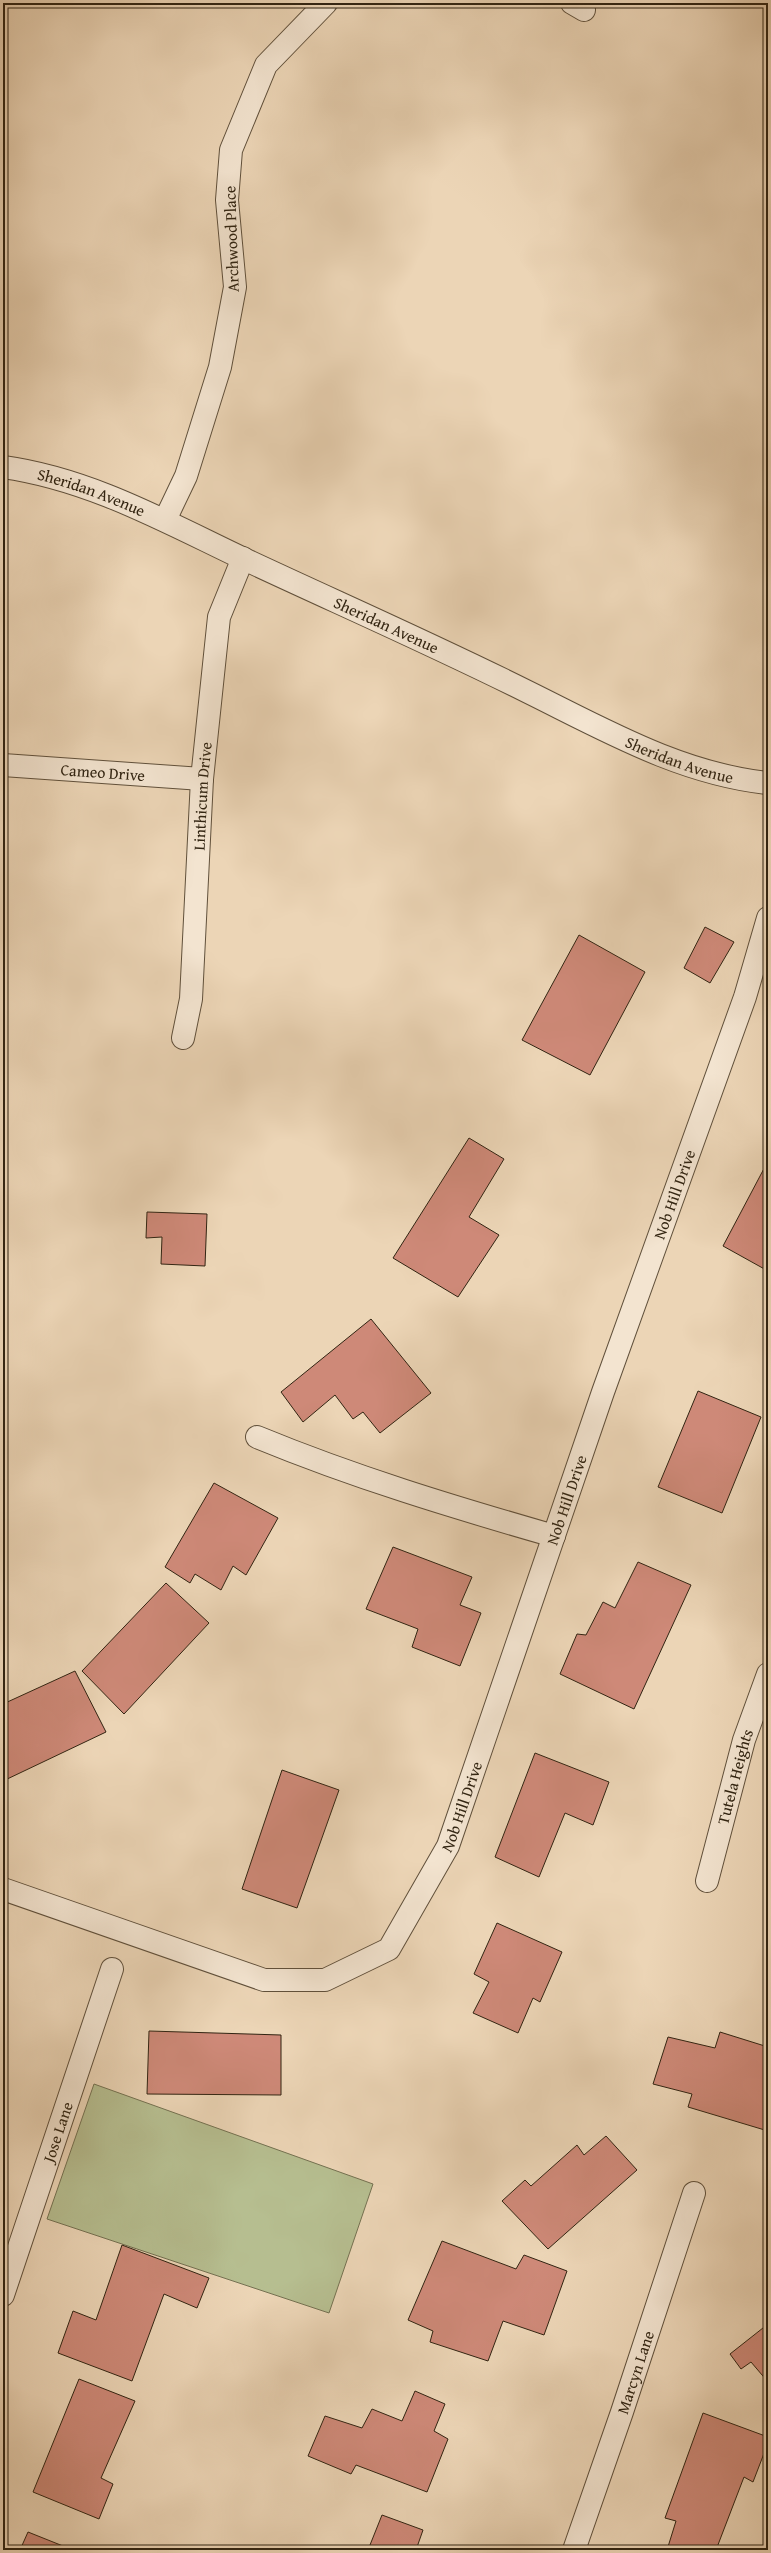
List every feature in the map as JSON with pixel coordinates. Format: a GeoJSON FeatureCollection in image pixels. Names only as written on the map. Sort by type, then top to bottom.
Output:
{"type":"FeatureCollection","features":[{"type":"Feature","properties":{"kind":"street","name":"Archwood Place"},"geometry":{"type":"LineString","coordinates":[[165,520],[186,476],[220,367],[235,287],[227,200],[231,150],[266,65],[323,4]]}},
{"type":"Feature","properties":{"kind":"street","name":"Sheridan Avenue"},"geometry":{"type":"LineString","coordinates":[[3,467],[39,473],[71,483],[165,520],[242,558],[462,659],[652,752],[718,776],[768,783]]}},
{"type":"Feature","properties":{"kind":"street","name":"Linthicum Drive"},"geometry":{"type":"LineString","coordinates":[[183,1038],[190,999],[202,779],[219,617],[242,558]]}},
{"type":"Feature","properties":{"kind":"street","name":"Cameo Drive"},"geometry":{"type":"LineString","coordinates":[[3,765],[202,779]]}},
{"type":"Feature","properties":{"kind":"street","name":"Nob Hill Drive"},"geometry":{"type":"LineString","coordinates":[[3,1889],[264,1980],[325,1980],[389,1949],[448,1846],[554,1536],[744,997],[768,918]]}},
{"type":"Feature","properties":{"kind":"street"},"geometry":{"type":"LineString","coordinates":[[258,1437],[302,1456],[454,1508],[554,1536]]}},
{"type":"Feature","properties":{"kind":"street","name":"Tutela Heights"},"geometry":{"type":"LineString","coordinates":[[707,1881],[744,1740],[768,1674]]}},
{"type":"Feature","properties":{"kind":"street","name":"Jose Lane"},"geometry":{"type":"LineString","coordinates":[[3,2295],[112,1969]]}},
{"type":"Feature","properties":{"kind":"street","name":"Marcyn Lane"},"geometry":{"type":"LineString","coordinates":[[574,2550],[622,2412],[694,2193]]}},
{"type":"Feature","properties":{"kind":"green space"},"geometry":{"type":"Polygon","coordinates":[[[94,2084],[373,2184],[329,2313],[47,2219],[94,2084]]]}},
{"type":"Feature","properties":{"kind":"building"},"geometry":{"type":"Polygon","coordinates":[[[705,927],[734,942],[710,983],[684,968],[705,927]]]}},
{"type":"Feature","properties":{"kind":"building"},"geometry":{"type":"Polygon","coordinates":[[[579,935],[645,972],[590,1075],[522,1040],[579,935]]]}},
{"type":"Feature","properties":{"kind":"building"},"geometry":{"type":"Polygon","coordinates":[[[469,1138],[504,1159],[469,1217],[499,1235],[458,1297],[393,1258],[469,1138]]]}},
{"type":"Feature","properties":{"kind":"building"},"geometry":{"type":"Polygon","coordinates":[[[768,1161],[768,1271],[723,1246],[768,1161]]]}},
{"type":"Feature","properties":{"kind":"building"},"geometry":{"type":"Polygon","coordinates":[[[147,1212],[207,1214],[205,1266],[161,1264],[162,1237],[146,1238],[147,1212]]]}},
{"type":"Feature","properties":{"kind":"building"},"geometry":{"type":"Polygon","coordinates":[[[371,1319],[431,1393],[380,1433],[363,1412],[353,1419],[335,1395],[303,1422],[281,1392],[371,1319]]]}},
{"type":"Feature","properties":{"kind":"building"},"geometry":{"type":"Polygon","coordinates":[[[698,1391],[761,1417],[722,1513],[658,1487],[698,1391]]]}},
{"type":"Feature","properties":{"kind":"building"},"geometry":{"type":"Polygon","coordinates":[[[214,1483],[278,1518],[246,1575],[233,1566],[221,1590],[195,1574],[190,1583],[165,1567],[214,1483]]]}},
{"type":"Feature","properties":{"kind":"building"},"geometry":{"type":"Polygon","coordinates":[[[393,1547],[472,1577],[460,1605],[481,1613],[460,1666],[412,1647],[418,1629],[366,1609],[393,1547]]]}},
{"type":"Feature","properties":{"kind":"building"},"geometry":{"type":"Polygon","coordinates":[[[638,1562],[691,1585],[634,1709],[560,1674],[577,1634],[586,1635],[603,1602],[615,1608],[638,1562]]]}},
{"type":"Feature","properties":{"kind":"building"},"geometry":{"type":"Polygon","coordinates":[[[166,1583],[209,1623],[124,1714],[82,1671],[166,1583]]]}},
{"type":"Feature","properties":{"kind":"building"},"geometry":{"type":"Polygon","coordinates":[[[75,1671],[106,1732],[3,1781],[3,1704],[75,1671]]]}},
{"type":"Feature","properties":{"kind":"building"},"geometry":{"type":"Polygon","coordinates":[[[535,1753],[609,1782],[593,1825],[565,1813],[539,1877],[495,1857],[535,1753]]]}},
{"type":"Feature","properties":{"kind":"building"},"geometry":{"type":"Polygon","coordinates":[[[282,1770],[339,1790],[297,1908],[242,1889],[282,1770]]]}},
{"type":"Feature","properties":{"kind":"building"},"geometry":{"type":"Polygon","coordinates":[[[497,1923],[562,1952],[540,2002],[533,1998],[518,2033],[473,2013],[489,1982],[474,1974],[497,1923]]]}},
{"type":"Feature","properties":{"kind":"building"},"geometry":{"type":"Polygon","coordinates":[[[149,2031],[281,2035],[281,2095],[147,2094],[149,2031]]]}},
{"type":"Feature","properties":{"kind":"building"},"geometry":{"type":"Polygon","coordinates":[[[720,2032],[768,2047],[768,2131],[688,2107],[692,2094],[653,2084],[668,2037],[715,2048],[720,2032]]]}},
{"type":"Feature","properties":{"kind":"building"},"geometry":{"type":"Polygon","coordinates":[[[606,2136],[637,2170],[548,2249],[502,2201],[525,2180],[531,2186],[577,2145],[584,2155],[606,2136]]]}},
{"type":"Feature","properties":{"kind":"building"},"geometry":{"type":"Polygon","coordinates":[[[442,2241],[516,2269],[524,2255],[567,2271],[544,2335],[503,2321],[488,2361],[430,2342],[433,2331],[408,2320],[442,2241]]]}},
{"type":"Feature","properties":{"kind":"building"},"geometry":{"type":"Polygon","coordinates":[[[122,2245],[209,2278],[197,2308],[164,2294],[132,2381],[58,2353],[73,2311],[96,2320],[122,2245]]]}},
{"type":"Feature","properties":{"kind":"building"},"geometry":{"type":"Polygon","coordinates":[[[768,2324],[768,2382],[751,2362],[741,2369],[730,2354],[768,2324]]]}},
{"type":"Feature","properties":{"kind":"building"},"geometry":{"type":"Polygon","coordinates":[[[79,2379],[135,2401],[101,2478],[113,2484],[99,2519],[33,2492],[79,2379]]]}},
{"type":"Feature","properties":{"kind":"building"},"geometry":{"type":"Polygon","coordinates":[[[415,2391],[445,2404],[434,2431],[448,2439],[427,2492],[356,2465],[351,2474],[308,2456],[325,2416],[362,2428],[372,2409],[402,2421],[415,2391]]]}},
{"type":"Feature","properties":{"kind":"building"},"geometry":{"type":"Polygon","coordinates":[[[703,2413],[768,2437],[768,2443],[753,2482],[744,2477],[716,2550],[667,2550],[676,2521],[665,2518],[703,2413]]]}},
{"type":"Feature","properties":{"kind":"building"},"geometry":{"type":"Polygon","coordinates":[[[382,2515],[423,2530],[416,2550],[368,2550],[382,2515]]]}},
{"type":"Feature","properties":{"kind":"building"},"geometry":{"type":"Polygon","coordinates":[[[28,2532],[73,2550],[20,2550],[28,2532]]]}}]}
